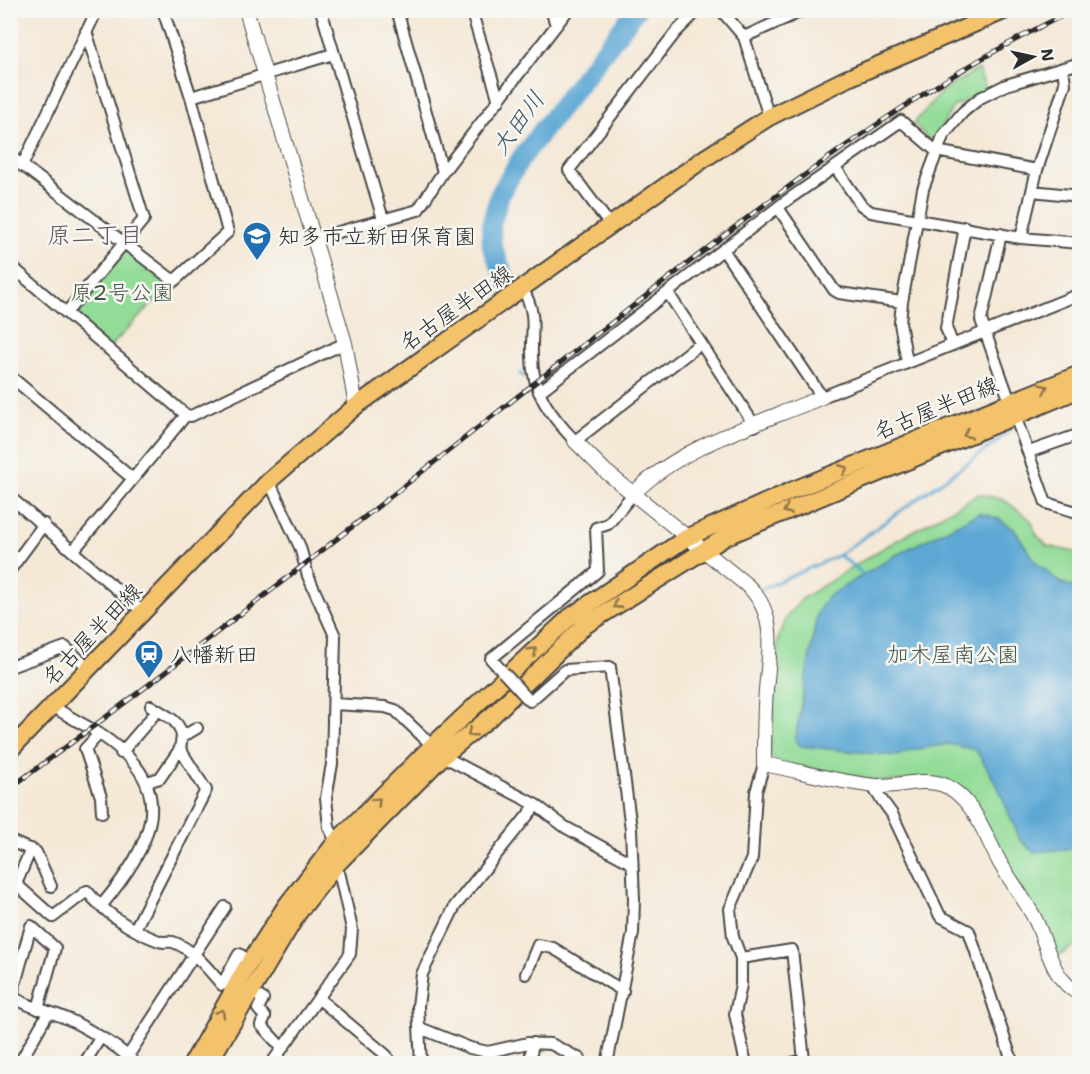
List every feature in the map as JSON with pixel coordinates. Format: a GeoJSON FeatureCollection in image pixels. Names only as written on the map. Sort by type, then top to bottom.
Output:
{"type":"FeatureCollection","features":[{"type":"Feature","properties":{"kind":"main road","name":"名古屋半田線"},"geometry":{"type":"LineString","coordinates":[[10,750],[269,481],[357,406],[705,158],[769,117],[846,79],[1006,10]]}},
{"type":"Feature","properties":{"kind":"main road","name":"名古屋半田線"},"geometry":{"type":"LineString","coordinates":[[192,1064],[250,961],[286,906],[336,842],[437,751],[493,715],[585,626],[703,549],[727,536],[1013,408],[1080,374]]}},
{"type":"Feature","properties":{"kind":"main road","name":"名古屋半田線"},"geometry":{"type":"LineString","coordinates":[[208,1064],[298,913],[334,866],[437,751],[570,617],[686,538],[791,491],[1013,408],[1080,389]]}},
{"type":"Feature","properties":{"kind":"street"},"geometry":{"type":"LineString","coordinates":[[22,166],[97,10]]}},
{"type":"Feature","properties":{"kind":"street"},"geometry":{"type":"LineString","coordinates":[[10,156],[174,281],[228,232],[191,97],[163,10]]}},
{"type":"Feature","properties":{"kind":"street"},"geometry":{"type":"LineString","coordinates":[[246,10],[345,343],[357,406]]}},
{"type":"Feature","properties":{"kind":"street"},"geometry":{"type":"LineString","coordinates":[[321,10],[383,219]]}},
{"type":"Feature","properties":{"kind":"street"},"geometry":{"type":"LineString","coordinates":[[397,10],[443,172]]}},
{"type":"Feature","properties":{"kind":"street"},"geometry":{"type":"LineString","coordinates":[[471,10],[499,100]]}},
{"type":"Feature","properties":{"kind":"street"},"geometry":{"type":"LineString","coordinates":[[552,10],[556,26]]}},
{"type":"Feature","properties":{"kind":"street"},"geometry":{"type":"LineString","coordinates":[[313,239],[418,210],[443,172],[568,10]]}},
{"type":"Feature","properties":{"kind":"street"},"geometry":{"type":"LineString","coordinates":[[610,225],[569,170],[676,32],[698,10]]}},
{"type":"Feature","properties":{"kind":"street"},"geometry":{"type":"LineString","coordinates":[[721,10],[744,37],[769,117]]}},
{"type":"Feature","properties":{"kind":"street"},"geometry":{"type":"LineString","coordinates":[[744,37],[804,10]]}},
{"type":"Feature","properties":{"kind":"street"},"geometry":{"type":"LineString","coordinates":[[66,313],[126,244],[144,219],[86,31]]}},
{"type":"Feature","properties":{"kind":"street"},"geometry":{"type":"LineString","coordinates":[[191,97],[333,54]]}},
{"type":"Feature","properties":{"kind":"street"},"geometry":{"type":"LineString","coordinates":[[907,363],[900,323],[902,302],[923,189],[936,151],[953,122],[980,98],[1006,85],[1080,63]]}},
{"type":"Feature","properties":{"kind":"street"},"geometry":{"type":"LineString","coordinates":[[1021,238],[1037,170],[1065,84],[1063,68]]}},
{"type":"Feature","properties":{"kind":"street"},"geometry":{"type":"LineString","coordinates":[[538,392],[835,167],[902,121],[936,151],[1037,170]]}},
{"type":"Feature","properties":{"kind":"street"},"geometry":{"type":"LineString","coordinates":[[835,167],[866,210],[1021,238],[1080,243]]}},
{"type":"Feature","properties":{"kind":"street"},"geometry":{"type":"LineString","coordinates":[[1032,191],[1080,196]]}},
{"type":"Feature","properties":{"kind":"street"},"geometry":{"type":"LineString","coordinates":[[779,209],[834,290],[839,293],[902,302]]}},
{"type":"Feature","properties":{"kind":"street"},"geometry":{"type":"LineString","coordinates":[[953,345],[946,328],[965,227]]}},
{"type":"Feature","properties":{"kind":"street"},"geometry":{"type":"LineString","coordinates":[[1001,234],[981,320],[983,333],[1013,408],[1046,503],[1051,507],[1080,513]]}},
{"type":"Feature","properties":{"kind":"street"},"geometry":{"type":"LineString","coordinates":[[724,251],[822,398]]}},
{"type":"Feature","properties":{"kind":"street"},"geometry":{"type":"LineString","coordinates":[[10,266],[186,415],[191,416],[345,343]]}},
{"type":"Feature","properties":{"kind":"street"},"geometry":{"type":"LineString","coordinates":[[522,288],[534,315],[531,358],[538,392],[550,412],[590,457],[754,592],[766,614],[771,639],[764,764],[756,792],[752,858],[730,909],[733,937],[741,958],[741,985],[735,1014],[746,1064]]}},
{"type":"Feature","properties":{"kind":"street"},"geometry":{"type":"LineString","coordinates":[[668,293],[755,426]]}},
{"type":"Feature","properties":{"kind":"street"},"geometry":{"type":"LineString","coordinates":[[607,1064],[633,933],[631,829],[610,667],[565,670],[530,701],[491,659],[598,571],[596,528],[608,524],[633,494],[673,462],[822,398],[1080,294]]}},
{"type":"Feature","properties":{"kind":"street"},"geometry":{"type":"LineString","coordinates":[[575,441],[701,343]]}},
{"type":"Feature","properties":{"kind":"street"},"geometry":{"type":"LineString","coordinates":[[10,376],[133,478]]}},
{"type":"Feature","properties":{"kind":"street"},"geometry":{"type":"LineString","coordinates":[[73,550],[186,415]]}},
{"type":"Feature","properties":{"kind":"street"},"geometry":{"type":"LineString","coordinates":[[1029,452],[1080,434]]}},
{"type":"Feature","properties":{"kind":"street"},"geometry":{"type":"LineString","coordinates":[[269,481],[300,547],[308,576],[332,628],[335,644],[332,764],[326,798],[328,827],[336,842]]}},
{"type":"Feature","properties":{"kind":"street"},"geometry":{"type":"LineString","coordinates":[[10,497],[45,524],[144,613]]}},
{"type":"Feature","properties":{"kind":"street"},"geometry":{"type":"LineString","coordinates":[[10,570],[45,524]]}},
{"type":"Feature","properties":{"kind":"street"},"geometry":{"type":"LineString","coordinates":[[10,667],[65,647],[90,669]]}},
{"type":"Feature","properties":{"kind":"street"},"geometry":{"type":"LineString","coordinates":[[334,704],[385,706],[394,710],[437,751],[536,805],[565,827],[632,863]]}},
{"type":"Feature","properties":{"kind":"street"},"geometry":{"type":"LineString","coordinates":[[53,706],[72,720],[99,734],[122,753],[147,782],[153,820],[128,873],[102,905]]}},
{"type":"Feature","properties":{"kind":"street"},"geometry":{"type":"LineString","coordinates":[[122,753],[155,708],[178,725],[181,743],[206,790],[135,929]]}},
{"type":"Feature","properties":{"kind":"street"},"geometry":{"type":"LineString","coordinates":[[147,782],[160,778],[181,743],[197,728]]}},
{"type":"Feature","properties":{"kind":"street"},"geometry":{"type":"LineString","coordinates":[[99,734],[85,749],[100,797],[102,813]]}},
{"type":"Feature","properties":{"kind":"street"},"geometry":{"type":"LineString","coordinates":[[764,764],[876,786],[903,786],[922,782],[941,784],[961,797],[978,819],[1000,862],[1035,919],[1062,982],[1080,994]]}},
{"type":"Feature","properties":{"kind":"street"},"geometry":{"type":"LineString","coordinates":[[876,786],[876,792],[892,814],[940,916],[969,931],[1013,1064]]}},
{"type":"Feature","properties":{"kind":"street"},"geometry":{"type":"LineString","coordinates":[[421,1064],[418,1006],[422,974],[455,906],[536,805]]}},
{"type":"Feature","properties":{"kind":"street"},"geometry":{"type":"LineString","coordinates":[[10,841],[36,852],[51,886]]}},
{"type":"Feature","properties":{"kind":"street"},"geometry":{"type":"LineString","coordinates":[[31,849],[16,884],[53,917],[87,891],[96,903],[102,905],[123,923],[161,942],[172,942],[194,955],[222,985],[239,954],[250,961]]}},
{"type":"Feature","properties":{"kind":"street"},"geometry":{"type":"LineString","coordinates":[[271,1064],[350,954],[353,939],[339,876],[334,866]]}},
{"type":"Feature","properties":{"kind":"street"},"geometry":{"type":"LineString","coordinates":[[19,1064],[43,1011],[55,948],[31,926],[11,995],[43,1011],[73,1021],[132,1060],[225,907]]}},
{"type":"Feature","properties":{"kind":"street"},"geometry":{"type":"LineString","coordinates":[[526,974],[537,945],[554,948],[623,991]]}},
{"type":"Feature","properties":{"kind":"street"},"geometry":{"type":"LineString","coordinates":[[741,958],[792,950],[804,1060],[788,1064]]}},
{"type":"Feature","properties":{"kind":"street"},"geometry":{"type":"LineString","coordinates":[[250,991],[263,999],[258,1009],[265,1017],[261,1025],[282,1048]]}},
{"type":"Feature","properties":{"kind":"street"},"geometry":{"type":"LineString","coordinates":[[318,998],[386,1055],[391,1064]]}},
{"type":"Feature","properties":{"kind":"street"},"geometry":{"type":"LineString","coordinates":[[420,1028],[470,1048],[489,1052],[533,1043],[551,1044],[580,1059],[583,1064]]}},
{"type":"Feature","properties":{"kind":"street"},"geometry":{"type":"LineString","coordinates":[[84,1064],[100,1038]]}},
{"type":"Feature","properties":{"kind":"street"},"geometry":{"type":"LineString","coordinates":[[529,1064],[533,1043]]}},
{"type":"Feature","properties":{"kind":"green space"},"geometry":{"type":"Polygon","coordinates":[[[978,69],[987,90],[953,107],[932,144],[914,123],[941,92],[978,69]]]}},
{"type":"Feature","properties":{"kind":"green space","name":"原2号公園"},"geometry":{"type":"Polygon","coordinates":[[[126,244],[174,281],[108,349],[66,313],[126,244]]]}},
{"type":"Feature","properties":{"kind":"green space","name":"加木屋南公園"},"geometry":{"type":"Polygon","coordinates":[[[979,494],[1004,500],[1031,520],[1036,534],[1047,546],[1079,553],[1079,943],[1057,957],[1039,915],[947,782],[879,781],[779,763],[770,754],[778,639],[788,615],[803,598],[885,547],[979,494]]]}},
{"type":"Feature","properties":{"kind":"water","name":"加木屋南公園"},"geometry":{"type":"Polygon","coordinates":[[[979,513],[997,518],[1014,529],[1036,562],[1059,582],[1079,589],[1079,848],[1033,852],[1020,840],[998,787],[976,750],[949,744],[912,750],[897,756],[801,746],[795,740],[817,614],[827,597],[894,556],[979,513]]]}},
{"type":"Feature","properties":{"kind":"waterway","name":"大田川"},"geometry":{"type":"LineString","coordinates":[[507,283],[492,246],[491,225],[500,194],[522,157],[636,10]]}},
{"type":"Feature","properties":{"kind":"waterway","name":"大田川"},"geometry":{"type":"LineString","coordinates":[[507,283],[509,287]]}},
{"type":"Feature","properties":{"kind":"waterway"},"geometry":{"type":"LineString","coordinates":[[520,373],[524,377]]}},
{"type":"Feature","properties":{"kind":"waterway"},"geometry":{"type":"LineString","coordinates":[[760,590],[839,555],[994,444],[1016,424]]}},
{"type":"Feature","properties":{"kind":"waterway"},"geometry":{"type":"LineString","coordinates":[[839,555],[866,576]]}},
{"type":"Feature","properties":{"kind":"railway"},"geometry":{"type":"LineString","coordinates":[[10,788],[231,622],[765,204],[884,119],[946,80],[1009,43],[1074,10]]}},
{"type":"Feature","properties":{"kind":"place","name":"知多市立新田保育園"},"geometry":{"type":"Point","coordinates":[257,262]}},
{"type":"Feature","properties":{"kind":"place","name":"八幡新田"},"geometry":{"type":"Point","coordinates":[149,680]}},
{"type":"Feature","properties":{"kind":"district","name":"原二丁目"},"geometry":{"type":"Point","coordinates":[95,235]}}]}
